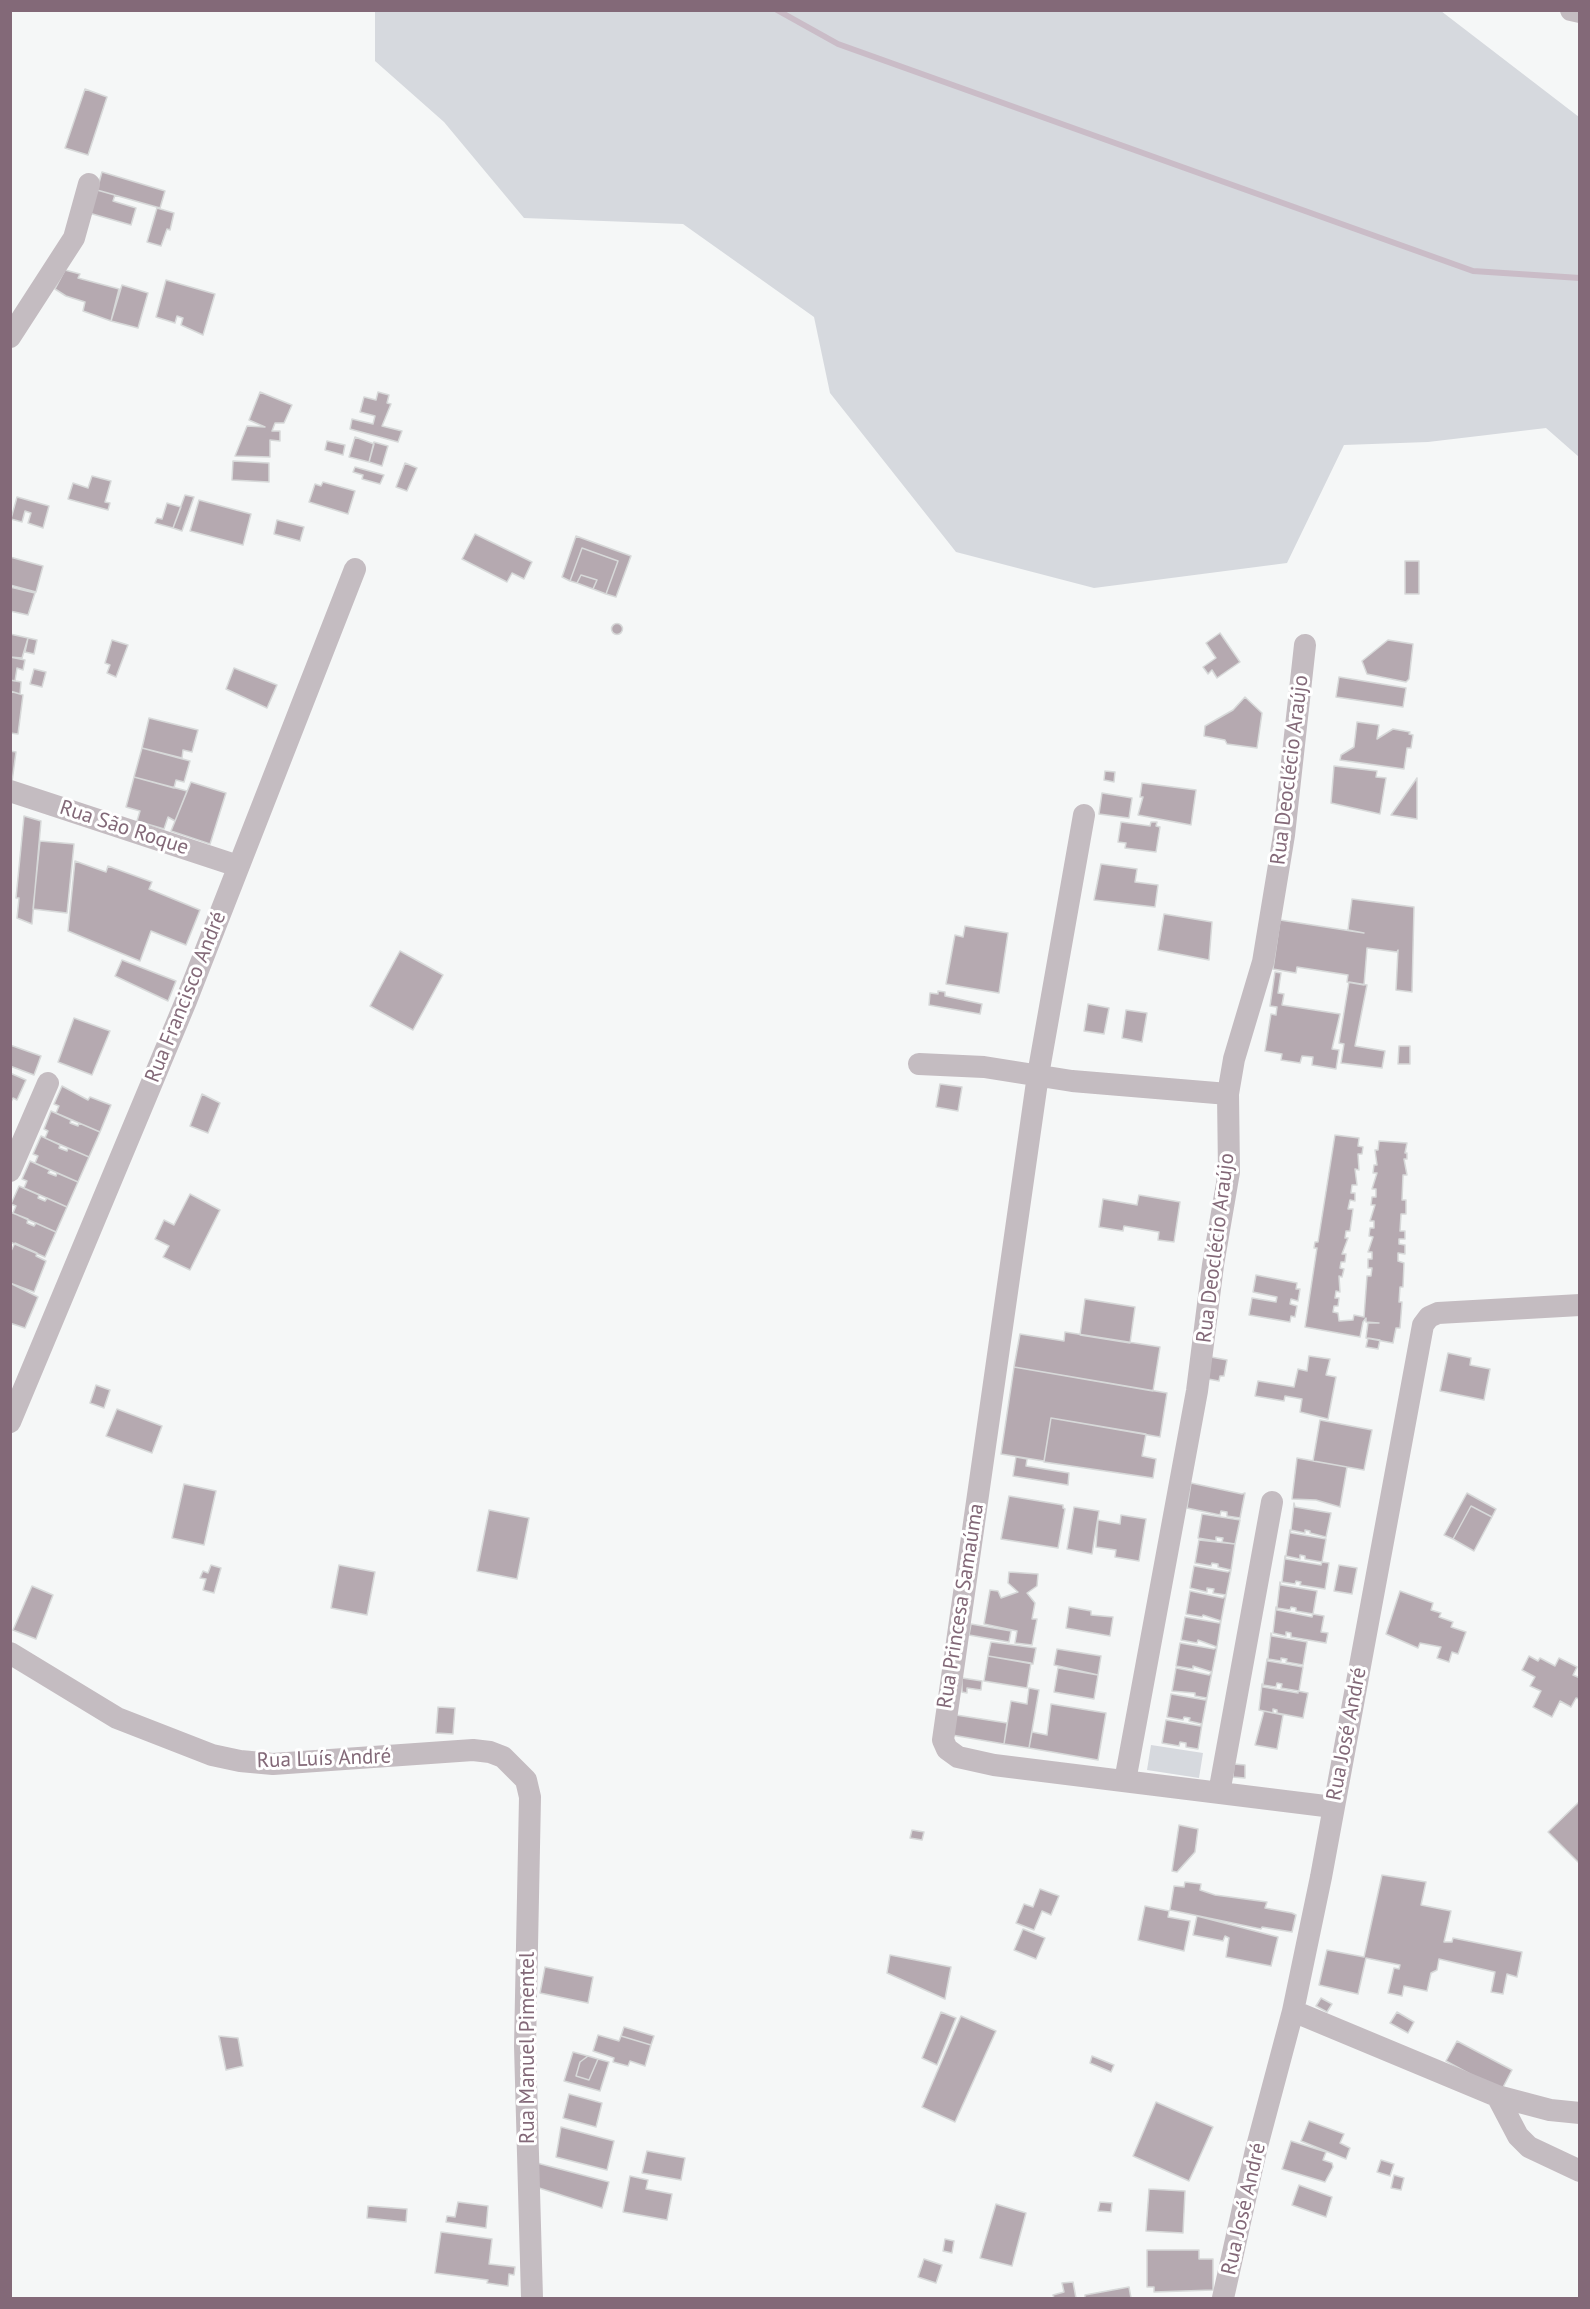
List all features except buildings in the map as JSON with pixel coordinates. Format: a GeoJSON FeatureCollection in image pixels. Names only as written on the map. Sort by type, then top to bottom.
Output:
{"type":"FeatureCollection","features":[{"type":"Feature","properties":{"kind":"street"},"geometry":{"type":"LineString","coordinates":[[1570,10],[1580,12]]}},
{"type":"Feature","properties":{"kind":"street"},"geometry":{"type":"LineString","coordinates":[[10,337],[74,238],[89,184]]}},
{"type":"Feature","properties":{"kind":"street","name":"Rua Francisco André"},"geometry":{"type":"LineString","coordinates":[[10,1422],[181,1012],[355,569]]}},
{"type":"Feature","properties":{"kind":"street","name":"Rua Deoclécio Araújo"},"geometry":{"type":"LineString","coordinates":[[1125,1781],[1197,1391],[1212,1265],[1229,1172],[1228,1094],[1234,1059],[1263,962],[1284,836],[1305,645]]}},
{"type":"Feature","properties":{"kind":"street","name":"Rua São Roque"},"geometry":{"type":"LineString","coordinates":[[10,791],[238,866]]}},
{"type":"Feature","properties":{"kind":"street","name":"Rua Princesa Samaúma"},"geometry":{"type":"LineString","coordinates":[[1084,815],[1038,1075],[943,1740],[947,1749],[972,1761],[1333,1807]]}},
{"type":"Feature","properties":{"kind":"street"},"geometry":{"type":"LineString","coordinates":[[919,1064],[984,1067],[1140,1088],[1228,1094]]}},
{"type":"Feature","properties":{"kind":"street"},"geometry":{"type":"LineString","coordinates":[[13,1157],[48,1083]]}},
{"type":"Feature","properties":{"kind":"street","name":"Rua José André"},"geometry":{"type":"LineString","coordinates":[[1223,2298],[1256,2150],[1293,2011],[1423,1325],[1428,1317],[1438,1313],[1580,1305]]}},
{"type":"Feature","properties":{"kind":"street"},"geometry":{"type":"LineString","coordinates":[[1219,1793],[1272,1502]]}},
{"type":"Feature","properties":{"kind":"street","name":"Rua Luís André"},"geometry":{"type":"LineString","coordinates":[[10,1653],[117,1718],[212,1755],[240,1761],[273,1764],[473,1750],[490,1752],[503,1757],[516,1768],[526,1780],[530,1797]]}},
{"type":"Feature","properties":{"kind":"street","name":"Rua Manuel Pimentel"},"geometry":{"type":"LineString","coordinates":[[530,1797],[525,2046],[532,2298]]}},
{"type":"Feature","properties":{"kind":"street"},"geometry":{"type":"LineString","coordinates":[[1293,2011],[1497,2096],[1550,2110],[1580,2113]]}},
{"type":"Feature","properties":{"kind":"street"},"geometry":{"type":"LineString","coordinates":[[1497,2096],[1518,2136],[1529,2147],[1580,2171]]}},
{"type":"Feature","properties":{"kind":"shaded area"},"geometry":{"type":"Polygon","coordinates":[[[375,11],[1441,11],[1579,117],[1579,457],[1546,428],[1428,442],[1344,445],[1287,563],[1094,588],[956,552],[830,393],[814,317],[683,224],[524,218],[444,122],[375,61],[375,11]]]}},
{"type":"Feature","properties":{"kind":"shaded area"},"geometry":{"type":"Polygon","coordinates":[[[1151,1745],[1203,1753],[1199,1778],[1147,1770],[1151,1745]]]}},
{"type":"Feature","properties":{"kind":"waterway"},"geometry":{"type":"LineString","coordinates":[[777,10],[838,44],[1473,271],[1580,278]]}}]}
